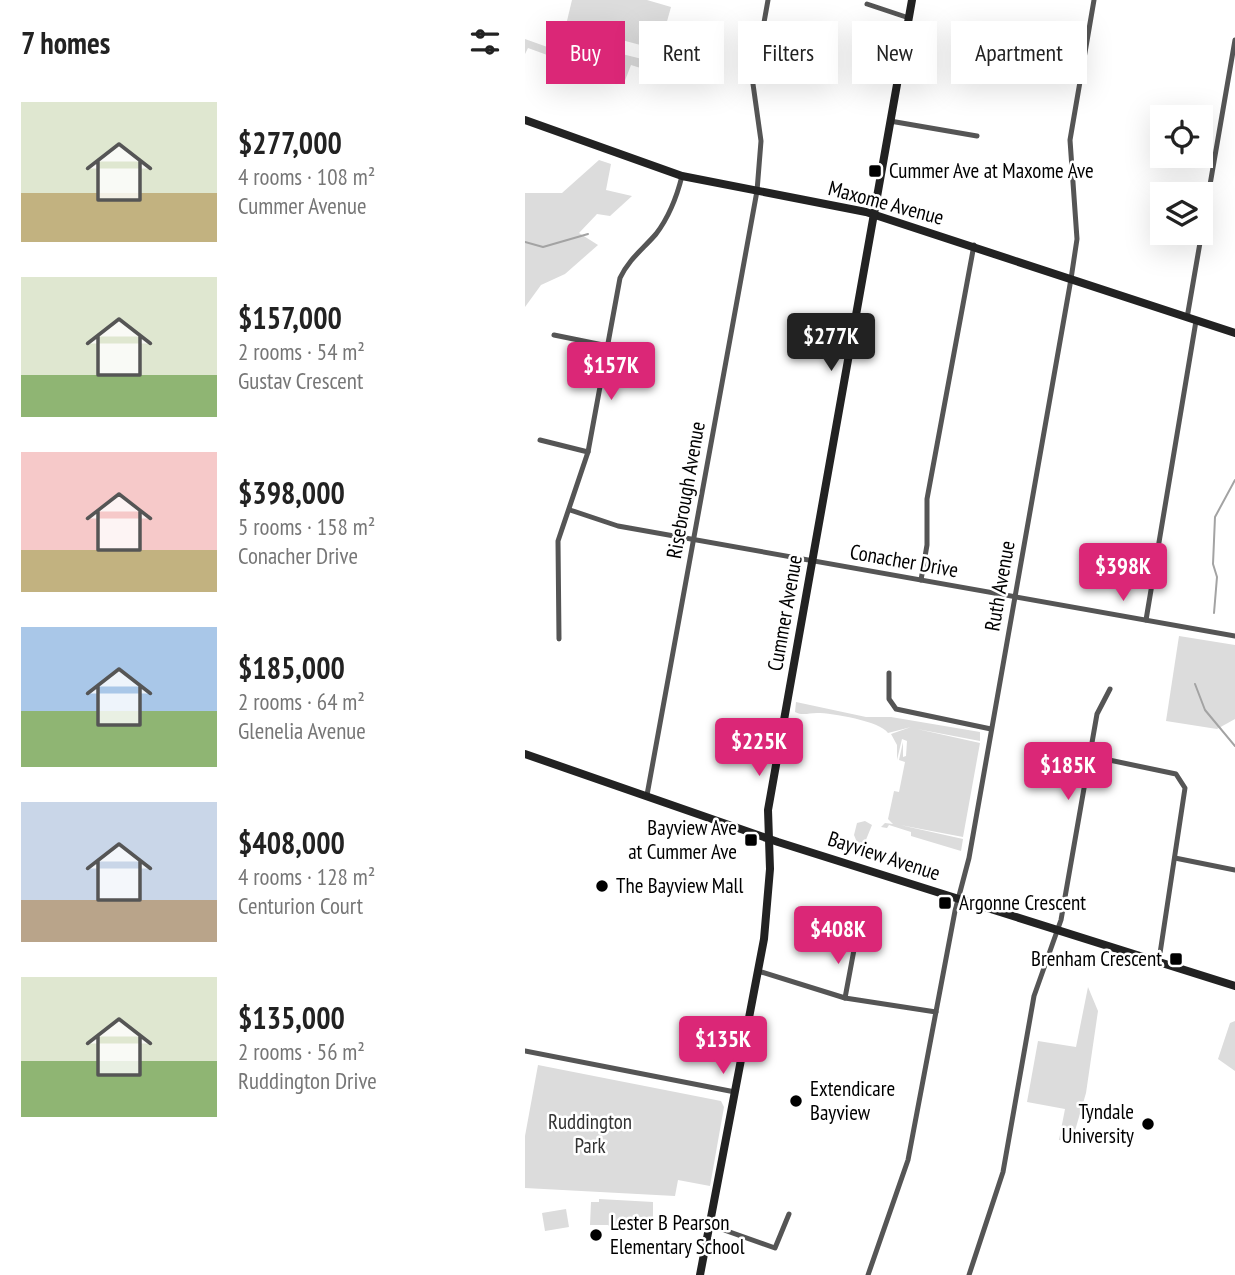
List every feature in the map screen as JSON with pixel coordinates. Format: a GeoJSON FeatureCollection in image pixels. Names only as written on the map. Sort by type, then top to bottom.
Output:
{"type":"FeatureCollection","features":[{"type":"Feature","properties":{"kind":"street","name":"Risebrough Avenue"},"geometry":{"type":"LineString","coordinates":[[647,795],[757,191],[761,141],[753,85],[768,0]]}},
{"type":"Feature","properties":{"kind":"street","name":"Cummer Avenue"},"geometry":{"type":"LineString","coordinates":[[700,1275],[758,971],[769,881],[768,810],[912,0]]}},
{"type":"Feature","properties":{"kind":"street","name":"Ruth Avenue"},"geometry":{"type":"LineString","coordinates":[[958,898],[969,858],[1071,279],[1077,239],[1070,140],[1094,0]]}},
{"type":"Feature","properties":{"kind":"street"},"geometry":{"type":"LineString","coordinates":[[867,4],[909,18]]}},
{"type":"Feature","properties":{"kind":"street"},"geometry":{"type":"LineString","coordinates":[[1187,318],[1235,40]]}},
{"type":"Feature","properties":{"kind":"street","name":"Maxome Avenue"},"geometry":{"type":"LineString","coordinates":[[525,120],[682,176],[874,215],[974,245],[1235,333]]}},
{"type":"Feature","properties":{"kind":"street"},"geometry":{"type":"LineString","coordinates":[[890,121],[977,136]]}},
{"type":"Feature","properties":{"kind":"street"},"geometry":{"type":"LineString","coordinates":[[559,639],[558,541],[588,452],[620,278],[627,264],[656,234],[668,215],[682,176]]}},
{"type":"Feature","properties":{"kind":"street"},"geometry":{"type":"LineString","coordinates":[[921,580],[927,545],[927,499],[974,245]]}},
{"type":"Feature","properties":{"kind":"street"},"geometry":{"type":"LineString","coordinates":[[1146,620],[1196,321]]}},
{"type":"Feature","properties":{"kind":"street"},"geometry":{"type":"LineString","coordinates":[[554,335],[608,346]]}},
{"type":"Feature","properties":{"kind":"street"},"geometry":{"type":"LineString","coordinates":[[540,440],[588,452]]}},
{"type":"Feature","properties":{"kind":"street","name":"Conacher Drive"},"geometry":{"type":"LineString","coordinates":[[570,510],[618,526],[1235,636]]}},
{"type":"Feature","properties":{"kind":"street"},"geometry":{"type":"LineString","coordinates":[[889,673],[889,699],[896,709],[991,729]]}},
{"type":"Feature","properties":{"kind":"street"},"geometry":{"type":"LineString","coordinates":[[969,1275],[1003,1172],[1034,996],[1057,930],[1097,714],[1110,689]]}},
{"type":"Feature","properties":{"kind":"street","name":"Bayview Avenue"},"geometry":{"type":"LineString","coordinates":[[525,754],[768,838],[1235,986]]}},
{"type":"Feature","properties":{"kind":"street"},"geometry":{"type":"LineString","coordinates":[[1090,756],[1176,774],[1185,788],[1159,960]]}},
{"type":"Feature","properties":{"kind":"street"},"geometry":{"type":"LineString","coordinates":[[1175,858],[1235,870]]}},
{"type":"Feature","properties":{"kind":"street"},"geometry":{"type":"LineString","coordinates":[[869,1275],[908,1160],[958,898]]}},
{"type":"Feature","properties":{"kind":"street"},"geometry":{"type":"LineString","coordinates":[[845,998],[856,939]]}},
{"type":"Feature","properties":{"kind":"street"},"geometry":{"type":"LineString","coordinates":[[758,971],[845,998],[936,1012]]}},
{"type":"Feature","properties":{"kind":"street"},"geometry":{"type":"LineString","coordinates":[[525,1051],[735,1092]]}},
{"type":"Feature","properties":{"kind":"street"},"geometry":{"type":"LineString","coordinates":[[710,1224],[775,1248],[789,1214]]}},
{"type":"Feature","properties":{"kind":"green space"},"geometry":{"type":"Polygon","coordinates":[[[572,0],[647,0],[671,7],[667,21],[639,21],[639,45],[625,41],[625,21],[567,21],[572,0]]]}},
{"type":"Feature","properties":{"kind":"green space"},"geometry":{"type":"Polygon","coordinates":[[[525,39],[546,47],[546,55],[528,48],[525,54],[525,39]]]}},
{"type":"Feature","properties":{"kind":"green space"},"geometry":{"type":"Polygon","coordinates":[[[625,55],[639,58],[639,68],[631,65],[625,80],[625,55]]]}},
{"type":"Feature","properties":{"kind":"green space"},"geometry":{"type":"Polygon","coordinates":[[[599,160],[611,164],[606,190],[632,196],[610,216],[597,214],[579,233],[598,245],[565,274],[541,285],[525,307],[525,193],[562,193],[599,160]]]}},
{"type":"Feature","properties":{"kind":"green space"},"geometry":{"type":"Polygon","coordinates":[[[1179,636],[1235,645],[1235,719],[1217,729],[1166,721],[1179,636]]]}},
{"type":"Feature","properties":{"kind":"green space"},"geometry":{"type":"Polygon","coordinates":[[[796,702],[866,717],[891,717],[980,732],[980,741],[917,729],[980,743],[963,837],[900,825],[963,839],[961,851],[911,836],[911,832],[889,825],[887,828],[881,827],[885,823],[893,824],[888,819],[894,791],[899,792],[905,762],[899,760],[903,742],[903,757],[906,756],[907,741],[902,739],[897,760],[897,745],[891,734],[911,727],[888,733],[876,725],[855,718],[795,712],[796,702]]]}},
{"type":"Feature","properties":{"kind":"green space"},"geometry":{"type":"Polygon","coordinates":[[[865,821],[872,825],[861,852],[854,835],[857,823],[865,821]]]}},
{"type":"Feature","properties":{"kind":"green space"},"geometry":{"type":"Polygon","coordinates":[[[1088,987],[1098,1011],[1086,1093],[1072,1141],[1059,1140],[1065,1109],[1027,1102],[1038,1041],[1076,1047],[1088,987]]]}},
{"type":"Feature","properties":{"kind":"green space"},"geometry":{"type":"Polygon","coordinates":[[[1235,1021],[1235,1071],[1218,1059],[1230,1023],[1235,1021]]]}},
{"type":"Feature","properties":{"kind":"green space","name":"Ruddington Park"},"geometry":{"type":"Polygon","coordinates":[[[538,1065],[721,1101],[724,1107],[710,1186],[678,1180],[675,1196],[525,1188],[525,1136],[538,1065]]]}},
{"type":"Feature","properties":{"kind":"green space"},"geometry":{"type":"Polygon","coordinates":[[[599,1199],[653,1202],[653,1225],[634,1225],[633,1231],[616,1231],[608,1225],[590,1225],[591,1202],[599,1202],[599,1199]]]}},
{"type":"Feature","properties":{"kind":"green space"},"geometry":{"type":"Polygon","coordinates":[[[566,1209],[569,1227],[545,1231],[542,1213],[566,1209]]]}},
{"type":"Feature","properties":{"kind":"waterway"},"geometry":{"type":"LineString","coordinates":[[525,242],[543,247],[588,234]]}},
{"type":"Feature","properties":{"kind":"waterway"},"geometry":{"type":"LineString","coordinates":[[1214,613],[1217,577],[1213,564],[1215,517],[1235,480]]}},
{"type":"Feature","properties":{"kind":"waterway"},"geometry":{"type":"LineString","coordinates":[[1195,684],[1205,710],[1235,746]]}},
{"type":"Feature","properties":{"kind":"place","name":"Cummer Ave at Maxome Ave"},"geometry":{"type":"Point","coordinates":[875,171]}},
{"type":"Feature","properties":{"kind":"place","name":"Bayview Ave at Cummer Ave"},"geometry":{"type":"Point","coordinates":[751,840]}},
{"type":"Feature","properties":{"kind":"place","name":"The Bayview Mall"},"geometry":{"type":"Point","coordinates":[602,886]}},
{"type":"Feature","properties":{"kind":"place","name":"Argonne Crescent"},"geometry":{"type":"Point","coordinates":[945,903]}},
{"type":"Feature","properties":{"kind":"place","name":"Brenham Crescent"},"geometry":{"type":"Point","coordinates":[1176,959]}},
{"type":"Feature","properties":{"kind":"place","name":"Extendicare Bayview"},"geometry":{"type":"Point","coordinates":[796,1101]}},
{"type":"Feature","properties":{"kind":"place","name":"Tyndale University"},"geometry":{"type":"Point","coordinates":[1148,1124]}},
{"type":"Feature","properties":{"kind":"place","name":"Lester B Pearson Elementary School"},"geometry":{"type":"Point","coordinates":[596,1235]}}]}
